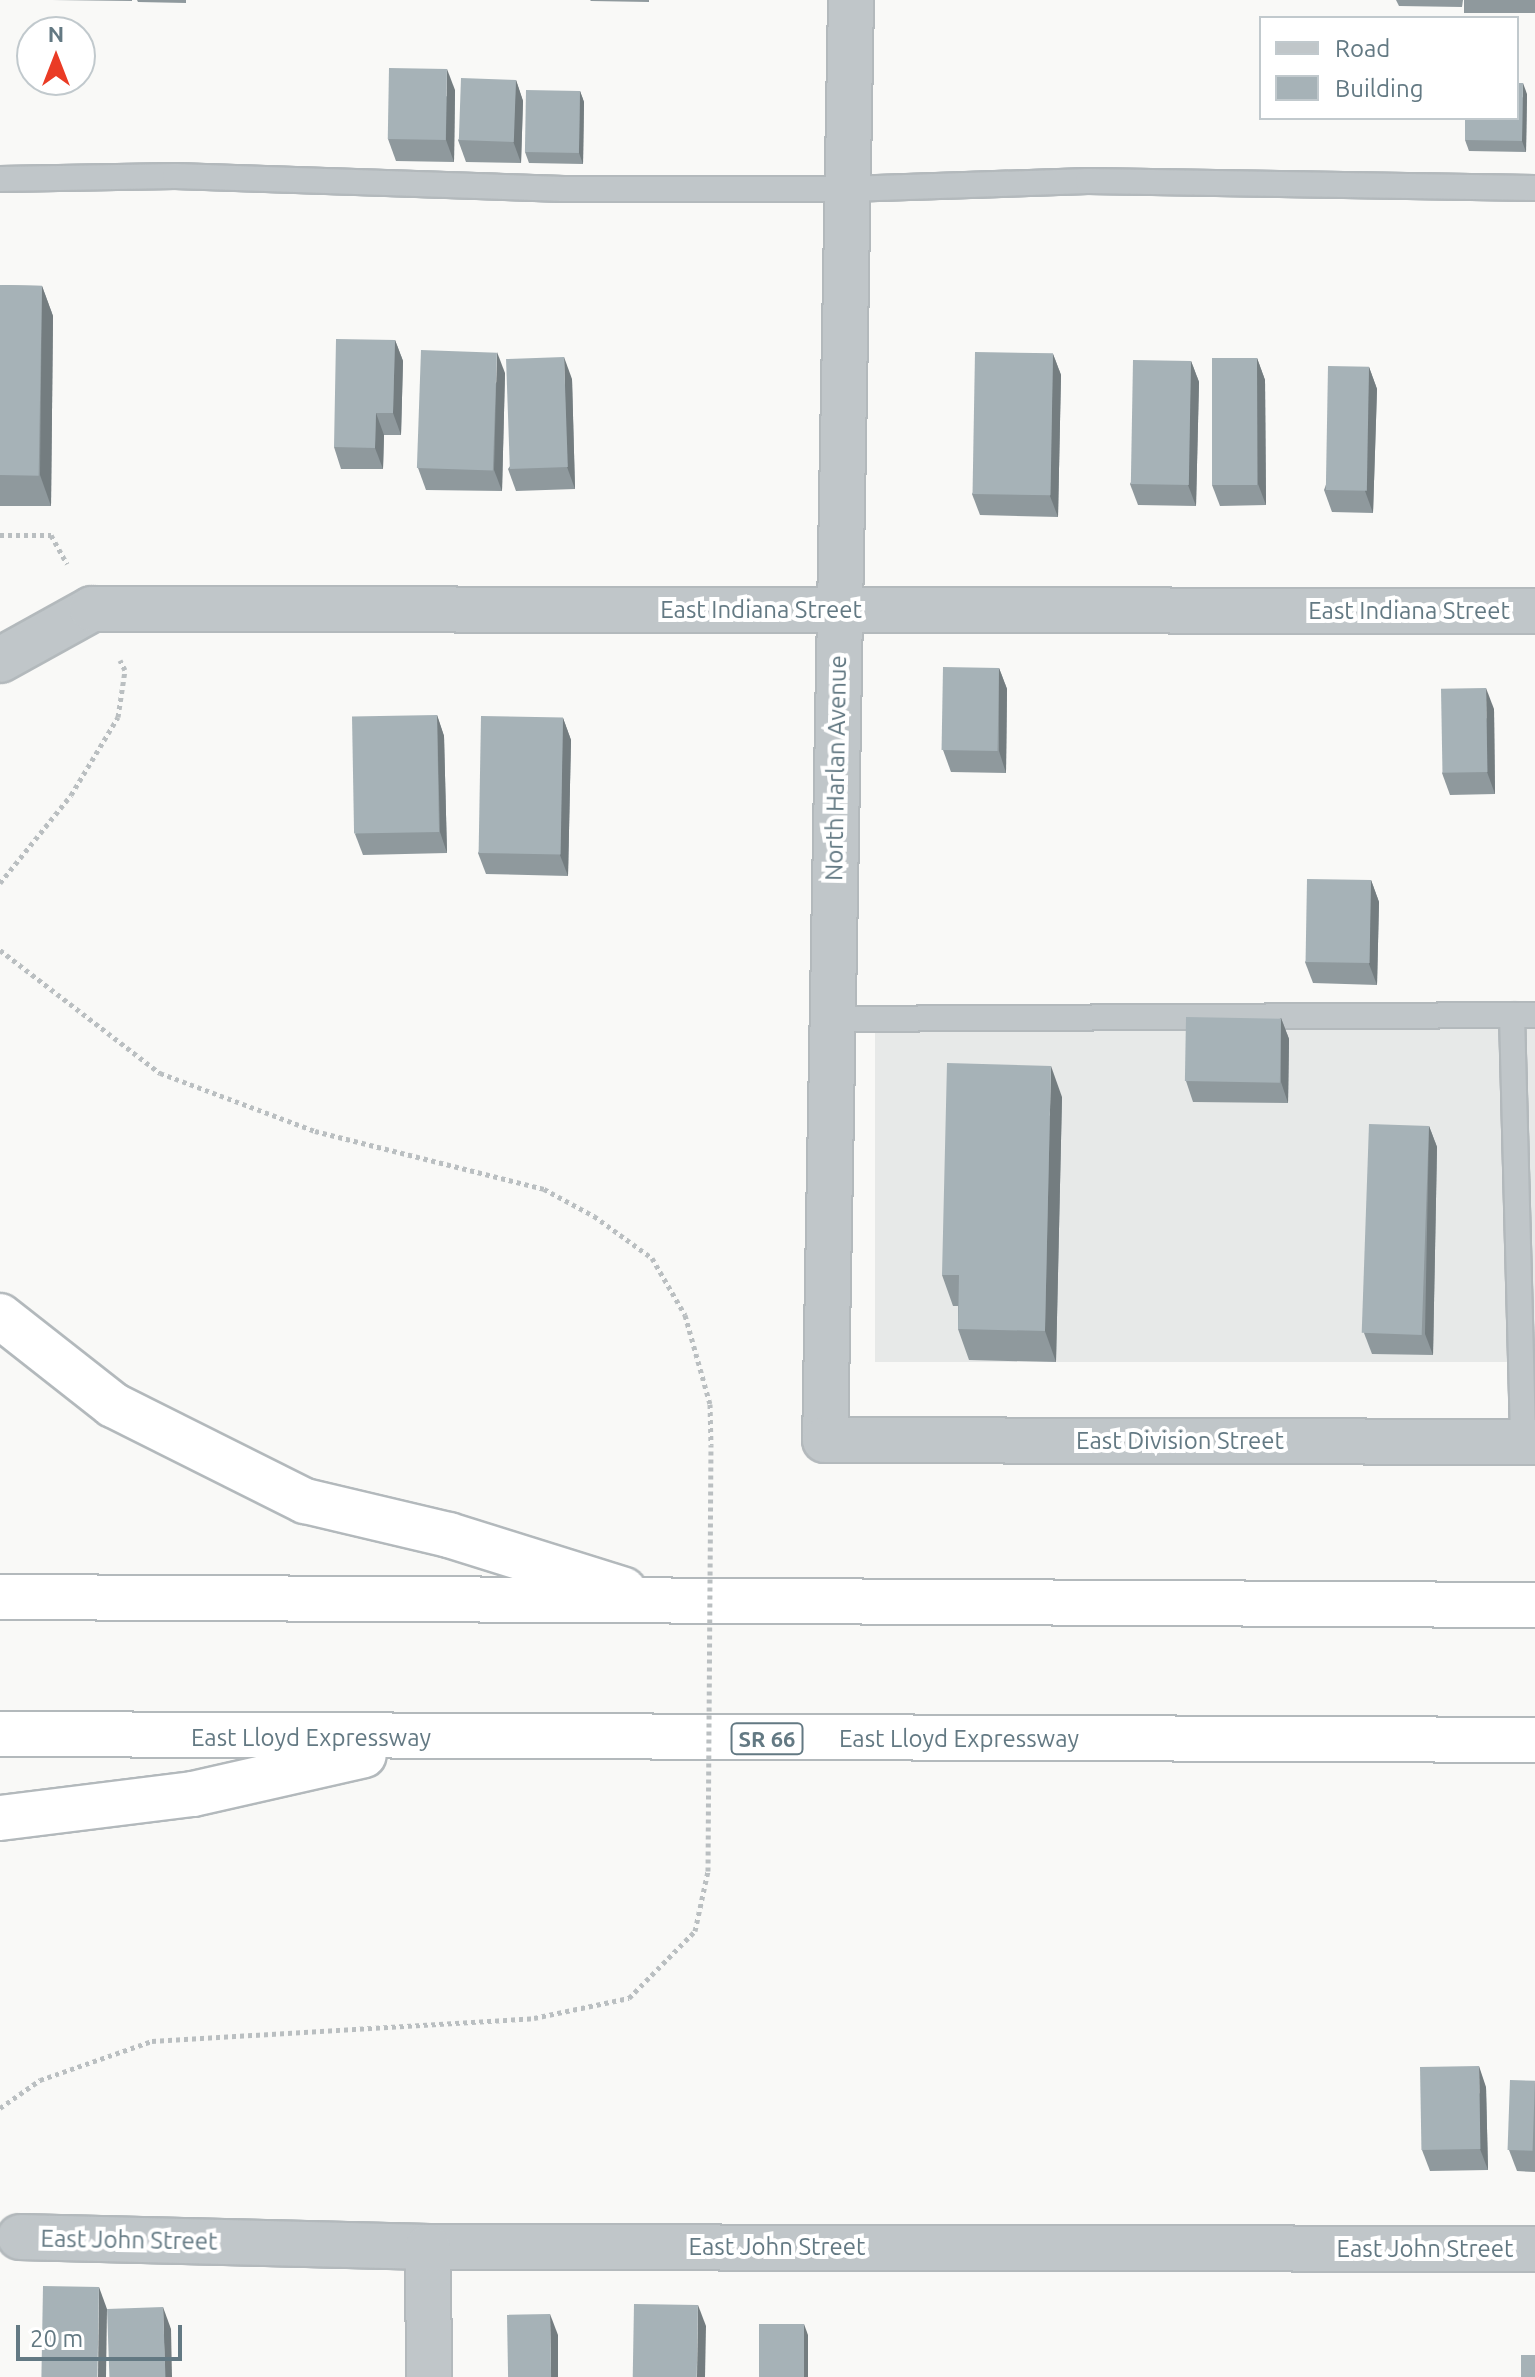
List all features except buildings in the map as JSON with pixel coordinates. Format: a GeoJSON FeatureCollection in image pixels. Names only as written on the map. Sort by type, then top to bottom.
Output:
{"type":"FeatureCollection","features":[{"type":"Feature","properties":{"kind":"highway"},"geometry":{"type":"LineString","coordinates":[[0,1316],[113,1405],[305,1501],[449,1535],[668,1603]]}},
{"type":"Feature","properties":{"kind":"highway"},"geometry":{"type":"LineString","coordinates":[[0,1597],[668,1603],[1535,1605]]}},
{"type":"Feature","properties":{"kind":"highway","name":"East Lloyd Expressway"},"geometry":{"type":"LineString","coordinates":[[0,1734],[1535,1740]]}},
{"type":"Feature","properties":{"kind":"highway"},"geometry":{"type":"LineString","coordinates":[[0,1818],[193,1794],[436,1738]]}},
{"type":"Feature","properties":{"kind":"street","name":"North Harlan Avenue"},"geometry":{"type":"LineString","coordinates":[[825,1440],[851,0]]}},
{"type":"Feature","properties":{"kind":"street","name":"East Indiana Street"},"geometry":{"type":"LineString","coordinates":[[0,660],[92,609],[1535,611]]}},
{"type":"Feature","properties":{"kind":"street","name":"East Division Street"},"geometry":{"type":"LineString","coordinates":[[825,1440],[1529,1442]]}},
{"type":"Feature","properties":{"kind":"street","name":"East John Street"},"geometry":{"type":"LineString","coordinates":[[20,2237],[428,2247],[1535,2249]]}},
{"type":"Feature","properties":{"kind":"street"},"geometry":{"type":"LineString","coordinates":[[428,2247],[429,2377]]}},
{"type":"Feature","properties":{"kind":"lane"},"geometry":{"type":"LineString","coordinates":[[0,179],[175,176],[564,189],[847,189],[1088,181],[1535,188]]}},
{"type":"Feature","properties":{"kind":"lane"},"geometry":{"type":"LineString","coordinates":[[832,1019],[1279,1013],[1524,1015],[1529,1442]]}},
{"type":"Feature","properties":{"kind":"path"},"geometry":{"type":"LineString","coordinates":[[0,535],[51,535],[92,609]]}},
{"type":"Feature","properties":{"kind":"path"},"geometry":{"type":"LineString","coordinates":[[0,883],[71,795],[118,717],[125,670]]}},
{"type":"Feature","properties":{"kind":"path"},"geometry":{"type":"LineString","coordinates":[[0,950],[160,1073],[315,1131],[544,1189],[594,1216],[652,1258],[685,1315],[710,1404],[711,1445],[708,1871],[695,1931],[629,1998],[534,2018],[152,2041],[40,2080],[0,2108]]}},
{"type":"Feature","properties":{"kind":"shaded area"},"geometry":{"type":"Polygon","coordinates":[[[875,1023],[1535,1023],[1535,1362],[875,1362],[875,1023]]]}}]}
